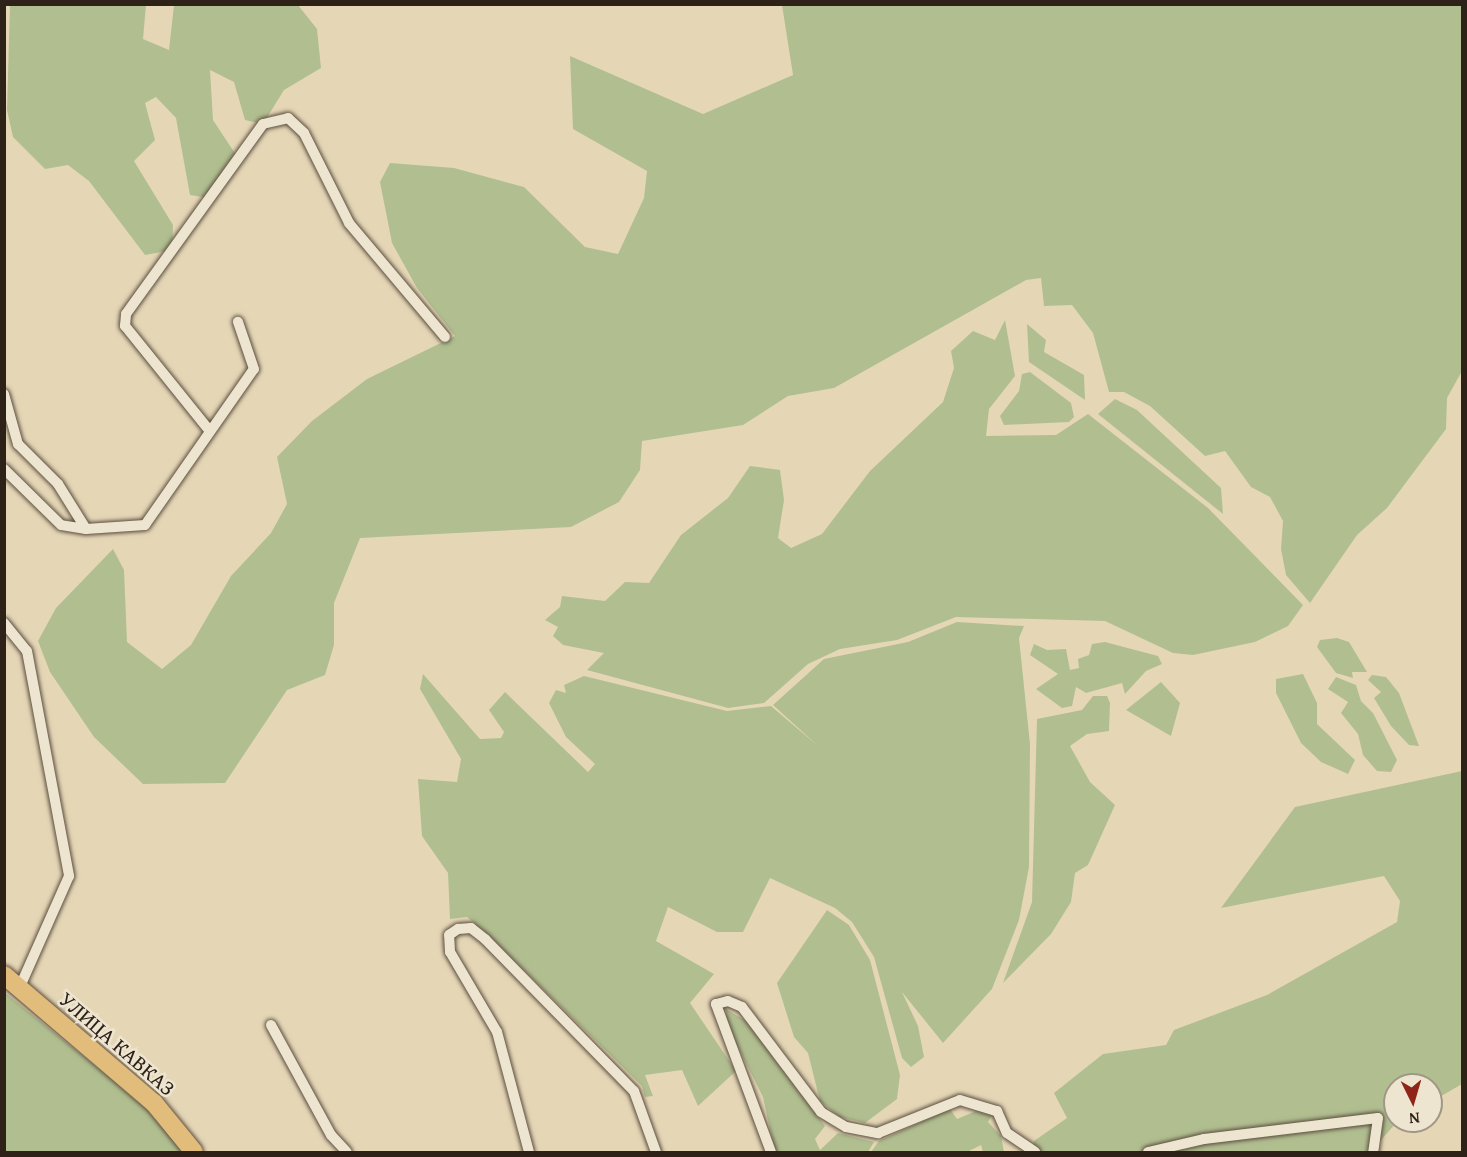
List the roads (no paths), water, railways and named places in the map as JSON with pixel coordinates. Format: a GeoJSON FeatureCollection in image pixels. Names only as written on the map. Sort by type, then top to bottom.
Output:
{"type":"FeatureCollection","features":[{"type":"Feature","properties":{"kind":"highway","name":"УЛИЦА КАВКАЗ"},"geometry":{"type":"LineString","coordinates":[[4,975],[154,1103],[195,1152]]}},
{"type":"Feature","properties":{"kind":"street"},"geometry":{"type":"LineString","coordinates":[[209,430],[125,326],[126,314],[263,124],[288,118],[304,133],[349,223],[445,337]]}},
{"type":"Feature","properties":{"kind":"street"},"geometry":{"type":"LineString","coordinates":[[4,469],[61,525],[86,529],[145,525],[209,430],[254,369],[238,322]]}},
{"type":"Feature","properties":{"kind":"street"},"geometry":{"type":"LineString","coordinates":[[4,394],[18,444],[58,484],[86,529]]}},
{"type":"Feature","properties":{"kind":"street"},"geometry":{"type":"LineString","coordinates":[[4,623],[27,651],[69,876],[20,989]]}},
{"type":"Feature","properties":{"kind":"street"},"geometry":{"type":"LineString","coordinates":[[529,1152],[497,1032],[450,952],[449,935],[458,929],[471,928],[485,939],[634,1092],[656,1152]]}},
{"type":"Feature","properties":{"kind":"street"},"geometry":{"type":"LineString","coordinates":[[771,1152],[716,1004],[728,1001],[742,1007],[820,1112],[846,1127],[878,1133],[960,1100],[997,1112],[1007,1133],[1035,1152]]}},
{"type":"Feature","properties":{"kind":"street"},"geometry":{"type":"LineString","coordinates":[[271,1025],[331,1135],[347,1152]]}},
{"type":"Feature","properties":{"kind":"street"},"geometry":{"type":"LineString","coordinates":[[1148,1152],[1204,1139],[1378,1118],[1373,1152]]}}]}
